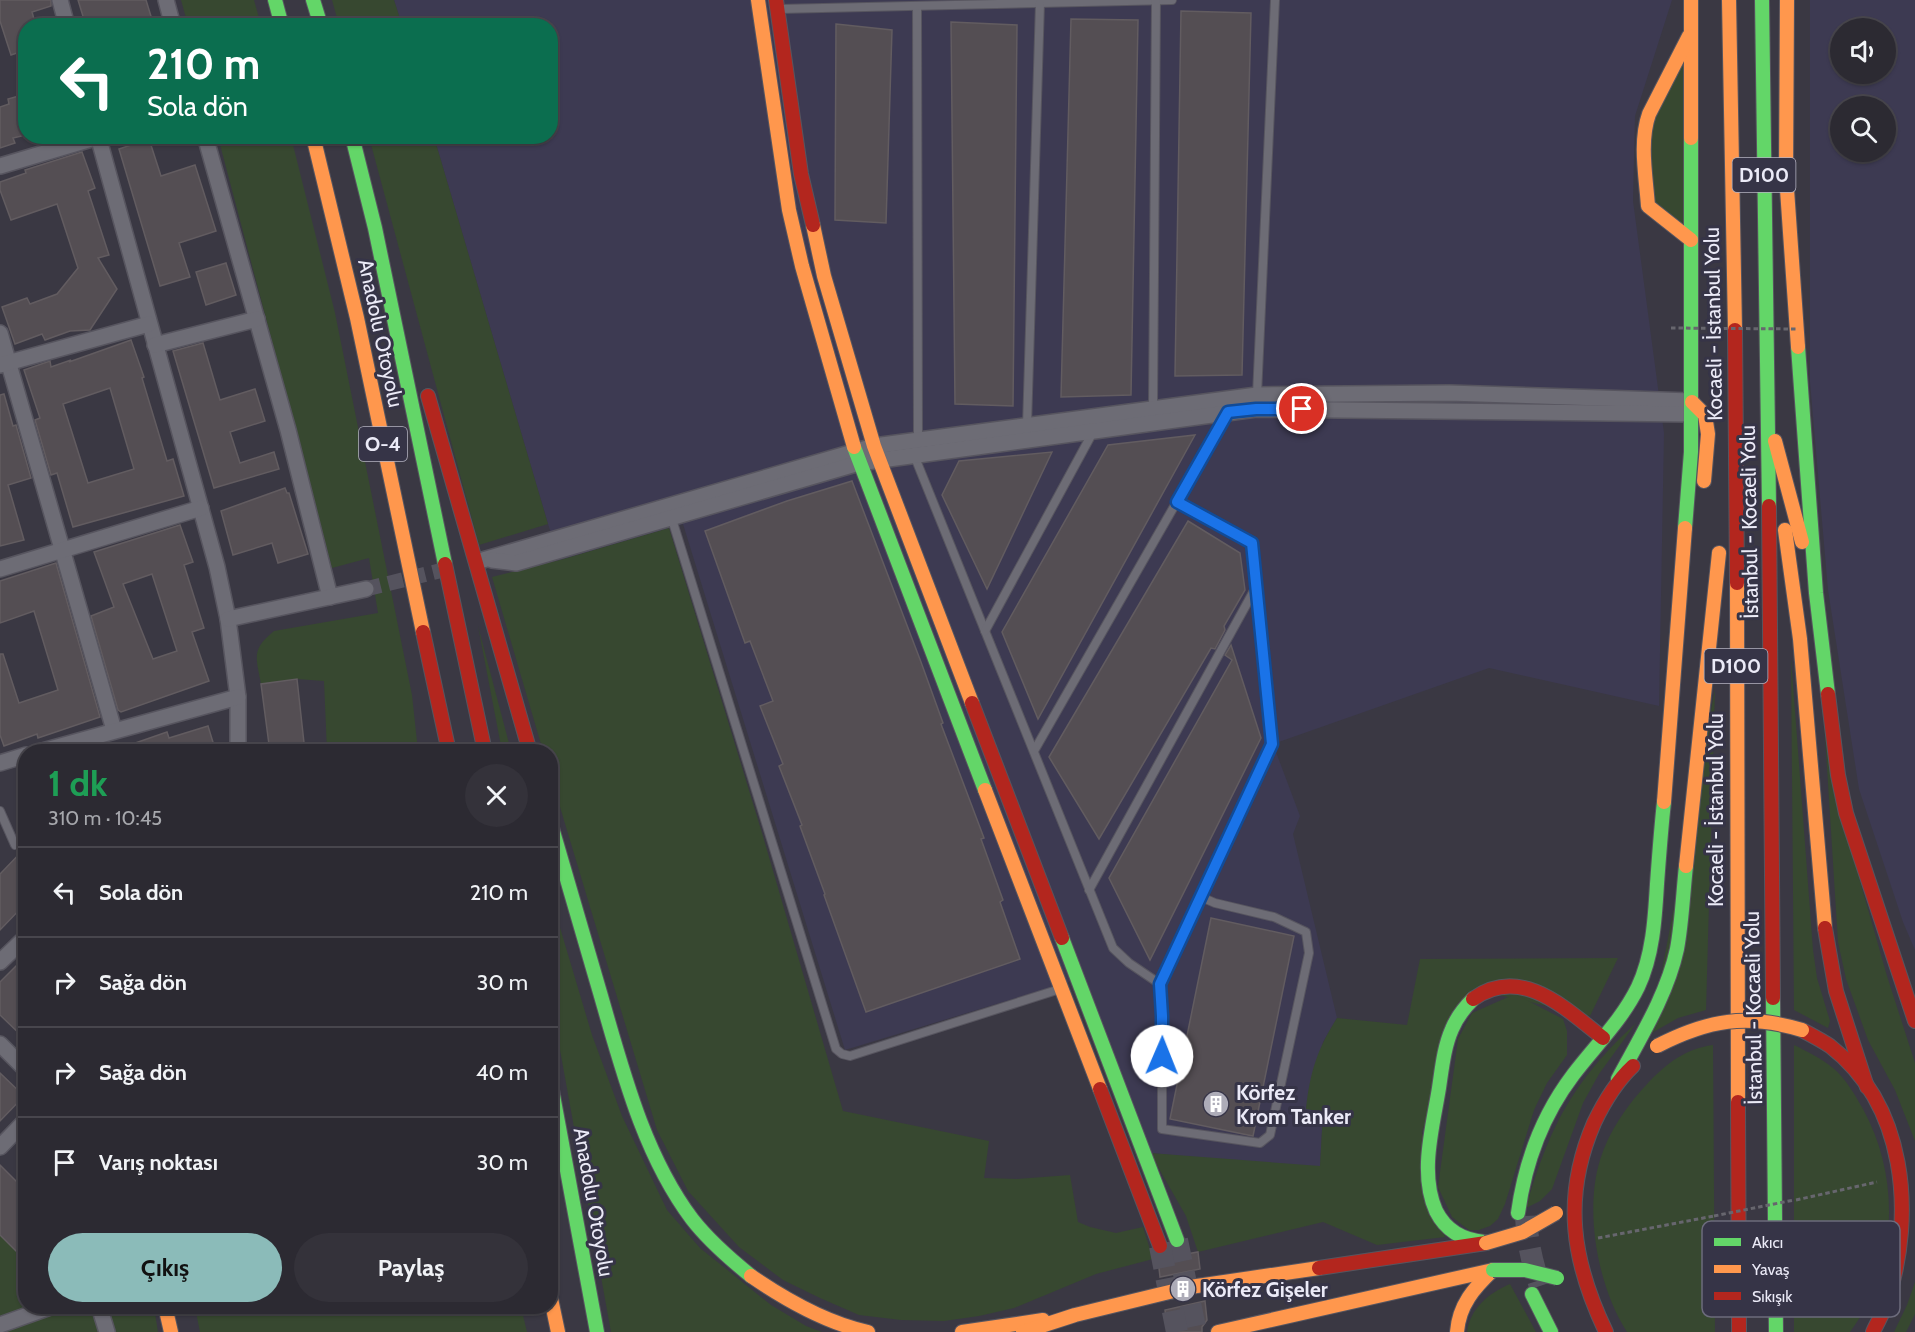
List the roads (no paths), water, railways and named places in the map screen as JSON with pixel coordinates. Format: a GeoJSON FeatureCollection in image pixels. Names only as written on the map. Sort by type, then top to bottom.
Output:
{"type":"FeatureCollection","features":[{"type":"Feature","properties":{"kind":"main road"},"geometry":{"type":"LineString","coordinates":[[275,0],[280,18]]}},
{"type":"Feature","properties":{"kind":"main road"},"geometry":{"type":"LineString","coordinates":[[314,0],[319,18]]}},
{"type":"Feature","properties":{"kind":"main road"},"geometry":{"type":"LineString","coordinates":[[758,0],[789,210],[857,457],[1160,1246]]}},
{"type":"Feature","properties":{"kind":"main road"},"geometry":{"type":"LineString","coordinates":[[1691,0],[1691,452],[1654,925],[1649,954],[1634,994],[1603,1038],[1568,1080],[1543,1121],[1521,1188],[1522,1211],[1542,1154],[1573,1093],[1642,1002],[1657,972],[1663,946],[1695,577]]}},
{"type":"Feature","properties":{"kind":"main road","name":"Kocaeli - İstanbul Yolu"},"geometry":{"type":"LineString","coordinates":[[1729,0],[1736,369],[1739,1221]]}},
{"type":"Feature","properties":{"kind":"main road","name":"İstanbul - Kocaeli Yolu"},"geometry":{"type":"LineString","coordinates":[[1762,0],[1769,417],[1775,1221]]}},
{"type":"Feature","properties":{"kind":"main road"},"geometry":{"type":"LineString","coordinates":[[1787,0],[1786,175],[1816,593],[1838,775],[1846,813],[1915,1021]]}},
{"type":"Feature","properties":{"kind":"main road"},"geometry":{"type":"LineString","coordinates":[[777,5],[801,174],[824,276],[876,453],[1176,1240]]}},
{"type":"Feature","properties":{"kind":"main road"},"geometry":{"type":"LineString","coordinates":[[1691,32],[1649,114],[1644,137],[1648,206],[1691,240]]}},
{"type":"Feature","properties":{"kind":"main road","name":"Anadolu Otoyolu"},"geometry":{"type":"LineString","coordinates":[[315,144],[357,318],[447,744]]}},
{"type":"Feature","properties":{"kind":"main road","name":"Anadolu Otoyolu"},"geometry":{"type":"LineString","coordinates":[[354,144],[375,228],[483,744]]}},
{"type":"Feature","properties":{"kind":"main road"},"geometry":{"type":"LineString","coordinates":[[1768,350],[1786,175]]}},
{"type":"Feature","properties":{"kind":"main road"},"geometry":{"type":"LineString","coordinates":[[375,228],[416,359]]}},
{"type":"Feature","properties":{"kind":"main road"},"geometry":{"type":"LineString","coordinates":[[1723,509],[1736,369]]}},
{"type":"Feature","properties":{"kind":"main road"},"geometry":{"type":"LineString","coordinates":[[423,381],[528,744]]}},
{"type":"Feature","properties":{"kind":"main road"},"geometry":{"type":"LineString","coordinates":[[1691,408],[1705,414],[1708,434],[1702,494]]}},
{"type":"Feature","properties":{"kind":"main road"},"geometry":{"type":"LineString","coordinates":[[1769,417],[1816,593]]}},
{"type":"Feature","properties":{"kind":"main road"},"geometry":{"type":"LineString","coordinates":[[1769,417],[1800,639],[1830,970],[1849,1039],[1867,1087]]}},
{"type":"Feature","properties":{"kind":"main road"},"geometry":{"type":"LineString","coordinates":[[391,486],[417,671]]}},
{"type":"Feature","properties":{"kind":"main road"},"geometry":{"type":"LineString","coordinates":[[1023,1332],[1075,1316],[1190,1287],[1486,1243],[1524,1234],[1538,1227],[1556,1213],[1575,1177],[1594,1123],[1663,993],[1672,969],[1677,948],[1720,544]]}},
{"type":"Feature","properties":{"kind":"main road"},"geometry":{"type":"LineString","coordinates":[[558,849],[612,1036],[637,1111],[681,1204],[702,1231],[731,1260],[761,1283],[816,1313],[868,1332]]}},
{"type":"Feature","properties":{"kind":"main road"},"geometry":{"type":"LineString","coordinates":[[1486,1243],[1464,1239],[1446,1225],[1431,1196],[1428,1177],[1429,1147],[1453,1025],[1472,1000],[1485,991],[1517,986],[1533,990],[1550,999],[1603,1038]]}},
{"type":"Feature","properties":{"kind":"main road"},"geometry":{"type":"LineString","coordinates":[[1618,1079],[1657,1046],[1679,1034],[1696,1027],[1737,1019],[1763,1019],[1802,1030],[1832,1048],[1867,1087],[1884,1112],[1894,1138],[1904,1176],[1905,1215],[1900,1255]]}},
{"type":"Feature","properties":{"kind":"main road"},"geometry":{"type":"LineString","coordinates":[[1884,1112],[1901,1122]]}},
{"type":"Feature","properties":{"kind":"main road","name":"Anadolu Otoyolu"},"geometry":{"type":"LineString","coordinates":[[558,1122],[597,1332]]}},
{"type":"Feature","properties":{"kind":"main road"},"geometry":{"type":"LineString","coordinates":[[1575,1177],[1575,1242],[1583,1278],[1604,1328]]}},
{"type":"Feature","properties":{"kind":"main road"},"geometry":{"type":"LineString","coordinates":[[1900,1261],[1915,1230]]}},
{"type":"Feature","properties":{"kind":"main road"},"geometry":{"type":"LineString","coordinates":[[1218,1332],[1493,1270],[1528,1269],[1543,1272],[1560,1282]]}},
{"type":"Feature","properties":{"kind":"main road"},"geometry":{"type":"LineString","coordinates":[[1457,1332],[1457,1321],[1461,1308],[1469,1294],[1493,1270]]}},
{"type":"Feature","properties":{"kind":"main road"},"geometry":{"type":"LineString","coordinates":[[1551,1332],[1538,1296],[1563,1332]]}},
{"type":"Feature","properties":{"kind":"main road"},"geometry":{"type":"LineString","coordinates":[[1579,1301],[1604,1328]]}},
{"type":"Feature","properties":{"kind":"main road"},"geometry":{"type":"LineString","coordinates":[[167,1314],[171,1332]]}},
{"type":"Feature","properties":{"kind":"main road"},"geometry":{"type":"LineString","coordinates":[[554,1314],[558,1332]]}},
{"type":"Feature","properties":{"kind":"main road"},"geometry":{"type":"LineString","coordinates":[[962,1332],[1075,1316]]}},
{"type":"Feature","properties":{"kind":"main road","name":"Kocaeli - İstanbul Yolu"},"geometry":{"type":"LineString","coordinates":[[1739,1317],[1739,1332]]}},
{"type":"Feature","properties":{"kind":"main road","name":"İstanbul - Kocaeli Yolu"},"geometry":{"type":"LineString","coordinates":[[1776,1317],[1776,1332]]}},
{"type":"Feature","properties":{"kind":"main road"},"geometry":{"type":"LineString","coordinates":[[1873,1332],[1880,1317]]}},
{"type":"Feature","properties":{"kind":"street"},"geometry":{"type":"LineString","coordinates":[[60,0],[65,18]]}},
{"type":"Feature","properties":{"kind":"street"},"geometry":{"type":"LineString","coordinates":[[166,0],[171,18]]}},
{"type":"Feature","properties":{"kind":"street"},"geometry":{"type":"LineString","coordinates":[[0,166],[74,144]]}},
{"type":"Feature","properties":{"kind":"street"},"geometry":{"type":"LineString","coordinates":[[100,144],[217,567],[228,619],[238,697],[238,744]]}},
{"type":"Feature","properties":{"kind":"street"},"geometry":{"type":"LineString","coordinates":[[207,144],[288,430],[330,597]]}},
{"type":"Feature","properties":{"kind":"street"},"geometry":{"type":"LineString","coordinates":[[155,345],[257,319]]}},
{"type":"Feature","properties":{"kind":"street"},"geometry":{"type":"LineString","coordinates":[[4,364],[149,324]]}},
{"type":"Feature","properties":{"kind":"street"},"geometry":{"type":"LineString","coordinates":[[0,333],[4,364],[114,730]]}},
{"type":"Feature","properties":{"kind":"street"},"geometry":{"type":"LineString","coordinates":[[670,512],[483,560],[516,563],[670,512],[857,457],[1028,426],[1257,395],[1449,393],[1691,408]]}},
{"type":"Feature","properties":{"kind":"street"},"geometry":{"type":"LineString","coordinates":[[916,447],[1094,430],[1256,409],[1691,408]]}},
{"type":"Feature","properties":{"kind":"street"},"geometry":{"type":"LineString","coordinates":[[0,569],[201,508]]}},
{"type":"Feature","properties":{"kind":"street"},"geometry":{"type":"LineString","coordinates":[[228,619],[366,590]]}},
{"type":"Feature","properties":{"kind":"street"},"geometry":{"type":"LineString","coordinates":[[66,744],[238,697]]}},
{"type":"Feature","properties":{"kind":"street"},"geometry":{"type":"LineString","coordinates":[[0,763],[18,757]]}},
{"type":"Feature","properties":{"kind":"street"},"geometry":{"type":"LineString","coordinates":[[0,962],[18,945]]}},
{"type":"Feature","properties":{"kind":"street"},"geometry":{"type":"LineString","coordinates":[[0,1044],[18,1062]]}},
{"type":"Feature","properties":{"kind":"street"},"geometry":{"type":"LineString","coordinates":[[0,1147],[18,1128]]}},
{"type":"Feature","properties":{"kind":"street"},"geometry":{"type":"LineString","coordinates":[[0,1325],[31,1314]]}},
{"type":"Feature","properties":{"kind":"street"},"geometry":{"type":"LineString","coordinates":[[101,1314],[107,1332]]}},
{"type":"Feature","properties":{"kind":"lane"},"geometry":{"type":"LineString","coordinates":[[1153,409],[1156,0]]}},
{"type":"Feature","properties":{"kind":"lane"},"geometry":{"type":"LineString","coordinates":[[777,5],[917,6],[1172,0]]}},
{"type":"Feature","properties":{"kind":"lane"},"geometry":{"type":"LineString","coordinates":[[1257,395],[1275,0]]}},
{"type":"Feature","properties":{"kind":"lane"},"geometry":{"type":"LineString","coordinates":[[1028,426],[1040,3]]}},
{"type":"Feature","properties":{"kind":"lane"},"geometry":{"type":"LineString","coordinates":[[917,6],[916,447],[985,631],[1113,948],[1129,963],[1160,984]]}},
{"type":"Feature","properties":{"kind":"lane"},"geometry":{"type":"LineString","coordinates":[[1034,752],[1228,412]]}},
{"type":"Feature","properties":{"kind":"lane"},"geometry":{"type":"LineString","coordinates":[[985,631],[1094,430]]}},
{"type":"Feature","properties":{"kind":"lane"},"geometry":{"type":"LineString","coordinates":[[1177,502],[1252,543],[1272,744],[1160,984],[1162,1129],[1260,1143],[1270,1136],[1309,953],[1306,932],[1274,917],[1215,903],[1201,897]]}},
{"type":"Feature","properties":{"kind":"lane"},"geometry":{"type":"LineString","coordinates":[[670,512],[836,1049],[850,1056],[1061,988]]}},
{"type":"Feature","properties":{"kind":"lane"},"geometry":{"type":"LineString","coordinates":[[1089,890],[1256,587]]}},
{"type":"Feature","properties":{"kind":"lane"},"geometry":{"type":"LineString","coordinates":[[0,811],[15,844]]}},
{"type":"Feature","properties":{"kind":"tunnel"},"geometry":{"type":"LineString","coordinates":[[366,589],[451,568]]}},
{"type":"Feature","properties":{"kind":"tunnel"},"geometry":{"type":"LineString","coordinates":[[1526,1216],[1530,1251],[1540,1286]]}},
{"type":"Feature","properties":{"kind":"tunnel"},"geometry":{"type":"LineString","coordinates":[[1177,1240],[1196,1332]]}},
{"type":"Feature","properties":{"kind":"tunnel"},"geometry":{"type":"LineString","coordinates":[[1160,1246],[1177,1332]]}},
{"type":"Feature","properties":{"kind":"place","name":"Körfez Krom Tanker"},"geometry":{"type":"Point","coordinates":[1216,1104]}},
{"type":"Feature","properties":{"kind":"place","name":"Körfez Gişeler"},"geometry":{"type":"Point","coordinates":[1183,1289]}}]}
